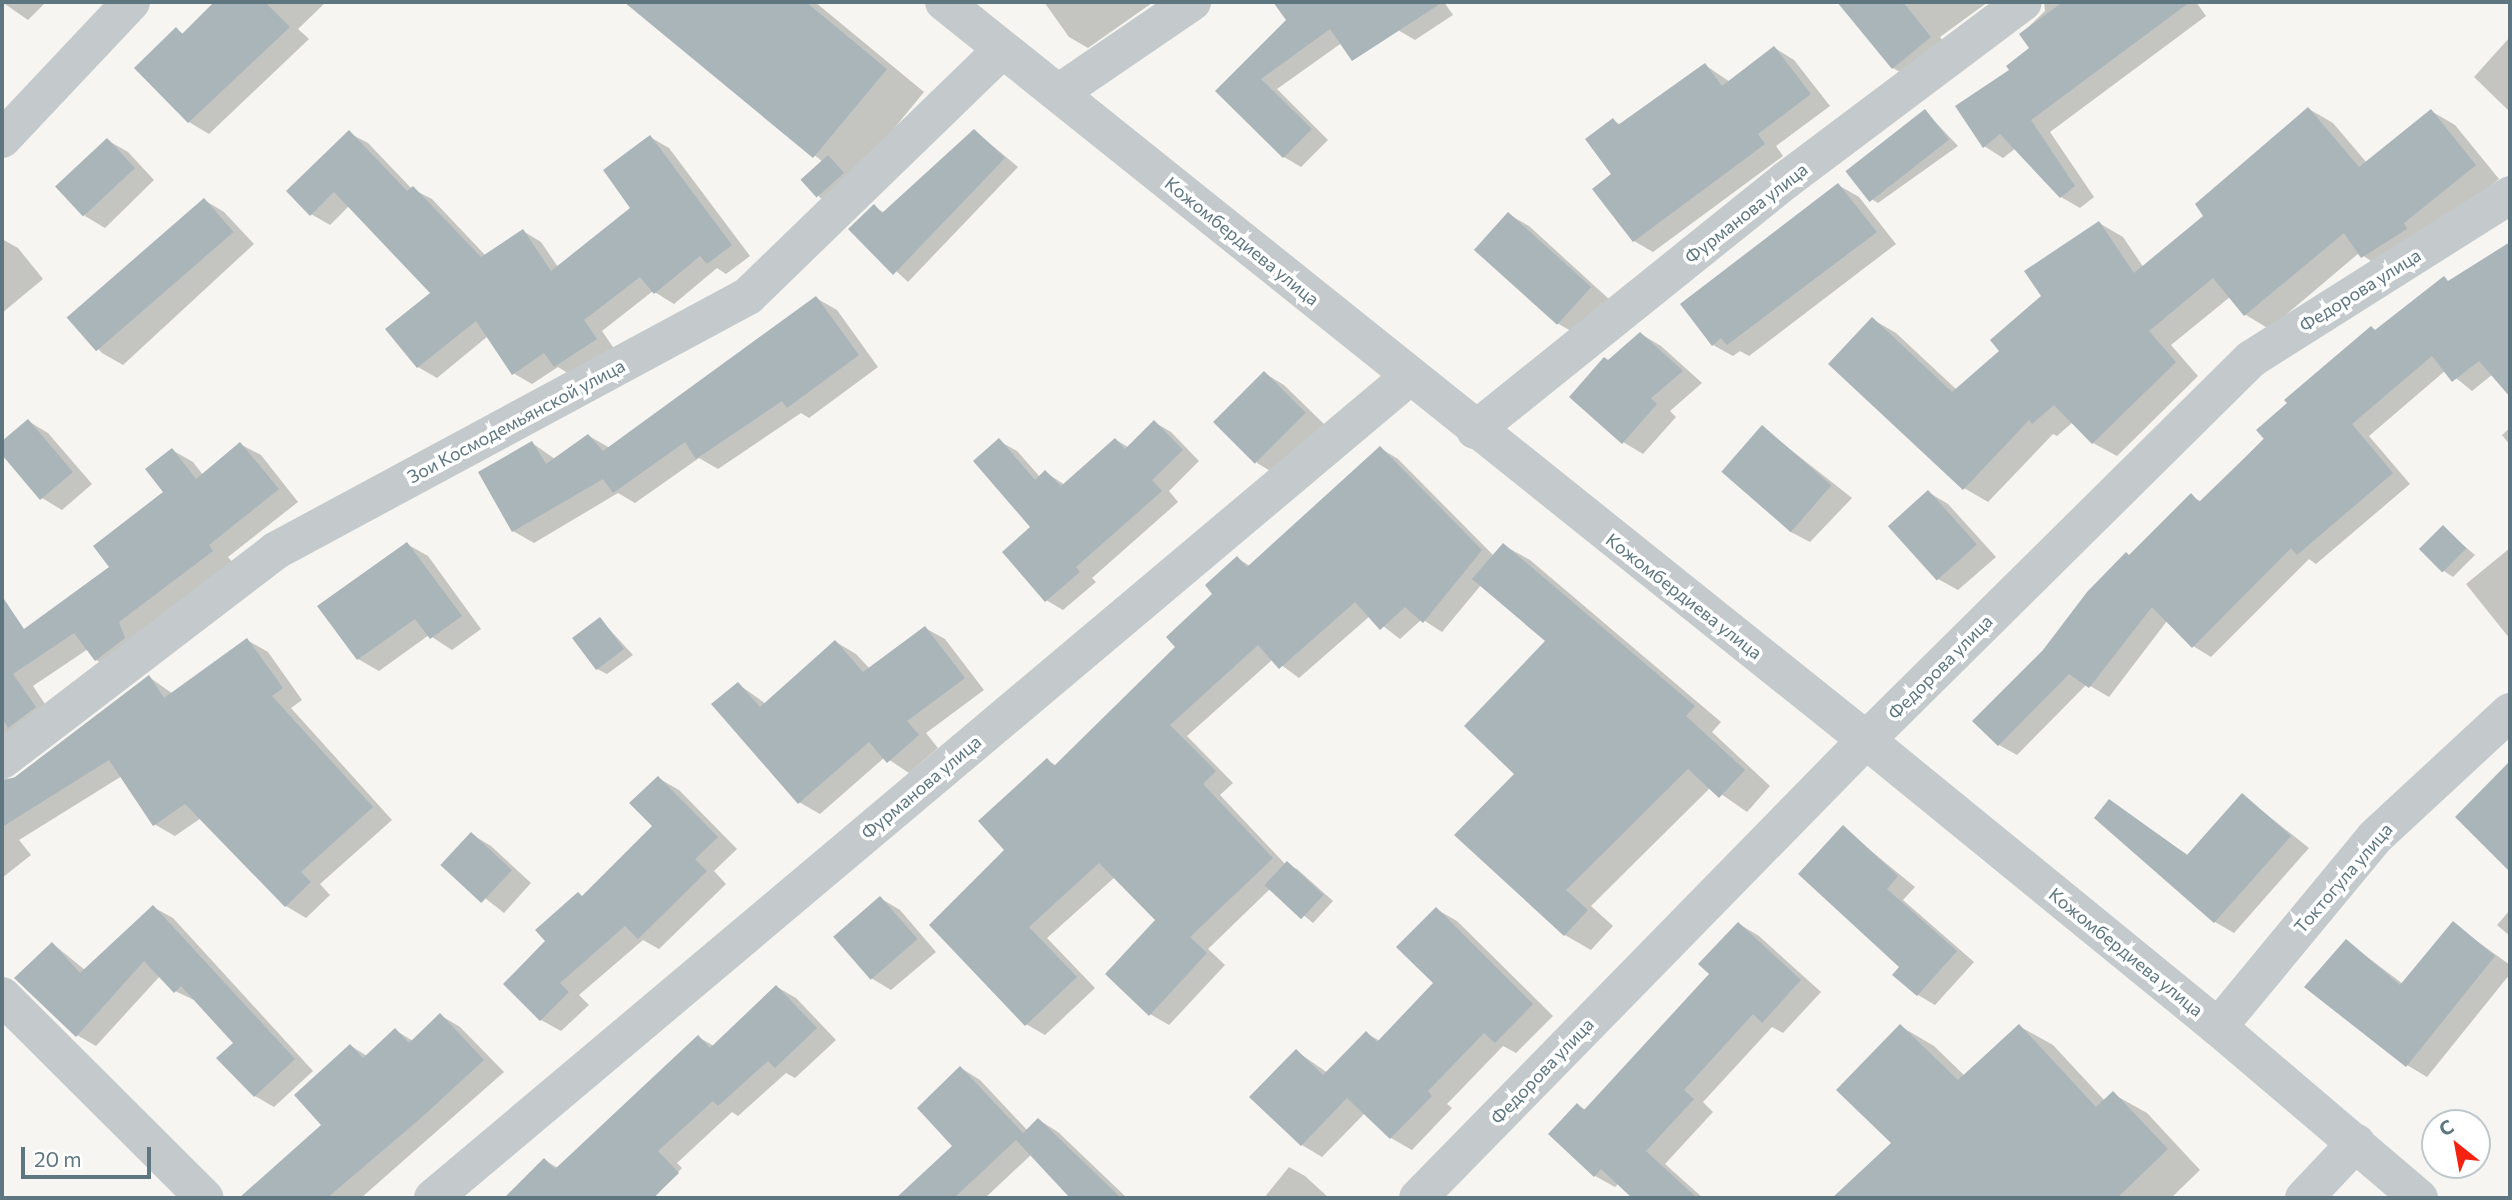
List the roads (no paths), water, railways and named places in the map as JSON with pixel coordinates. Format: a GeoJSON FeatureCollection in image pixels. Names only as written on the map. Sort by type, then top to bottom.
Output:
{"type":"FeatureCollection","features":[{"type":"Feature","properties":{"kind":"street"},"geometry":{"type":"LineString","coordinates":[[2,139],[131,2]]}},
{"type":"Feature","properties":{"kind":"street","name":"Кожомбердиева улица"},"geometry":{"type":"LineString","coordinates":[[944,2],[1475,430],[1866,740],[2218,1027],[2419,1198]]}},
{"type":"Feature","properties":{"kind":"street"},"geometry":{"type":"LineString","coordinates":[[1059,92],[1192,2]]}},
{"type":"Feature","properties":{"kind":"street","name":"Фурманова улица"},"geometry":{"type":"LineString","coordinates":[[1475,430],[1786,180],[2023,2]]}},
{"type":"Feature","properties":{"kind":"street","name":"Зои Космодемьянской улица"},"geometry":{"type":"LineString","coordinates":[[2,760],[275,551],[748,296],[1002,50]]}},
{"type":"Feature","properties":{"kind":"street","name":"Федорова улица"},"geometry":{"type":"LineString","coordinates":[[1418,1198],[1866,740],[2251,359],[2510,195]]}},
{"type":"Feature","properties":{"kind":"street","name":"Фурманова улица"},"geometry":{"type":"LineString","coordinates":[[433,1198],[1409,376]]}},
{"type":"Feature","properties":{"kind":"street","name":"Токтогула улица"},"geometry":{"type":"LineString","coordinates":[[2218,1027],[2375,836],[2510,712]]}},
{"type":"Feature","properties":{"kind":"street"},"geometry":{"type":"LineString","coordinates":[[2,996],[205,1198]]}},
{"type":"Feature","properties":{"kind":"street"},"geometry":{"type":"LineString","coordinates":[[2304,1198],[2356,1143]]}}]}
